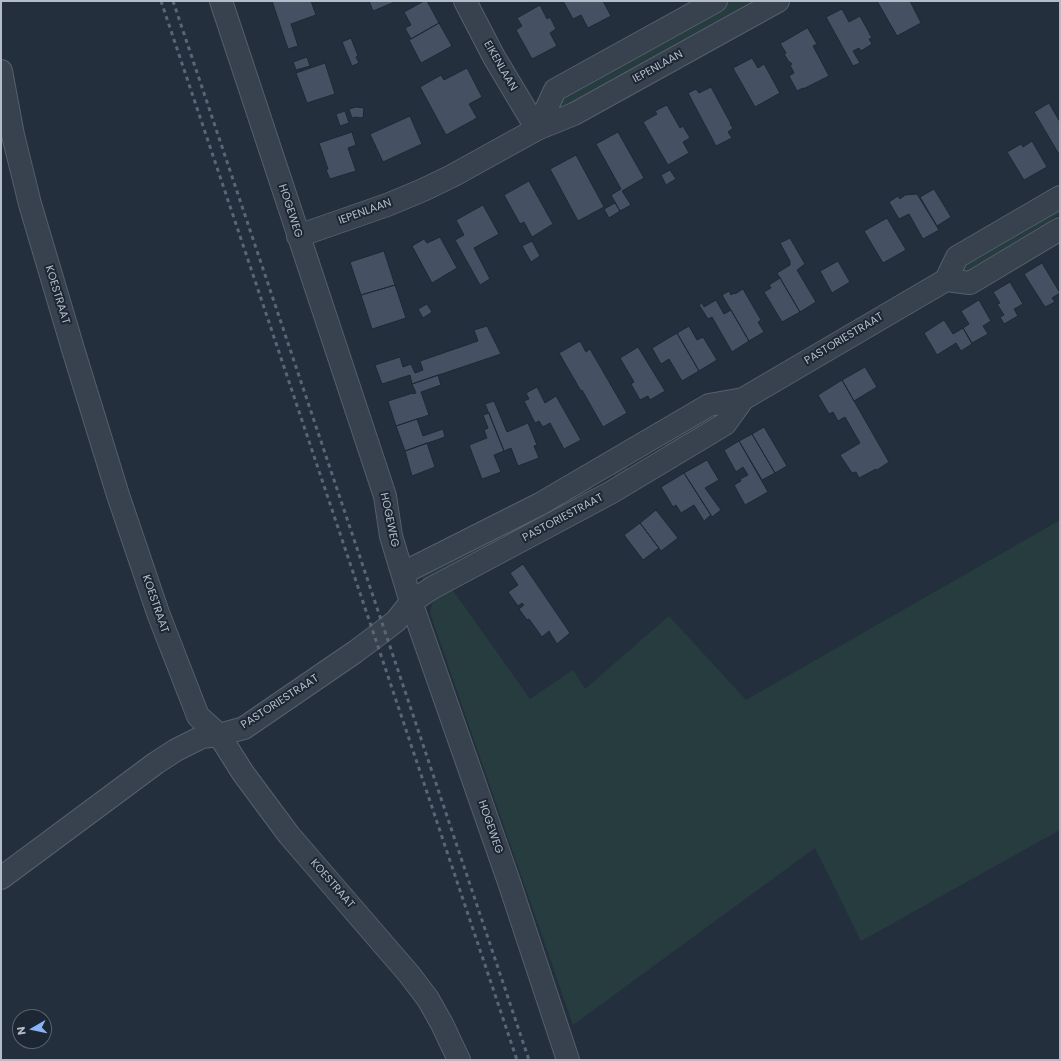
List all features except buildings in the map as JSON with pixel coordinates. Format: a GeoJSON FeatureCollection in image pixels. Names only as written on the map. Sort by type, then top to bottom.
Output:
{"type":"FeatureCollection","features":[{"type":"Feature","properties":{"kind":"street","name":"HOGEWEG"},"geometry":{"type":"LineString","coordinates":[[221,1],[385,496],[391,536],[411,602],[509,882],[568,1060]]}},
{"type":"Feature","properties":{"kind":"street","name":"EIKENLAAN"},"geometry":{"type":"LineString","coordinates":[[465,1],[494,57],[537,129]]}},
{"type":"Feature","properties":{"kind":"street"},"geometry":{"type":"LineString","coordinates":[[537,129],[555,90],[716,1]]}},
{"type":"Feature","properties":{"kind":"street","name":"IEPENLAAN"},"geometry":{"type":"LineString","coordinates":[[298,236],[423,190],[452,176],[537,129],[574,114],[778,1]]}},
{"type":"Feature","properties":{"kind":"street","name":"KOESTRAAT"},"geometry":{"type":"LineString","coordinates":[[1,71],[30,204],[73,349],[139,557],[169,645],[198,716],[219,735],[243,773],[289,835],[409,974],[428,999],[460,1060]]}},
{"type":"Feature","properties":{"kind":"street"},"geometry":{"type":"LineString","coordinates":[[1060,197],[958,257],[946,280],[970,283],[1060,229]]}},
{"type":"Feature","properties":{"kind":"street","name":"PASTORIESTRAAT"},"geometry":{"type":"LineString","coordinates":[[403,573],[540,504],[708,405],[743,400],[946,280]]}},
{"type":"Feature","properties":{"kind":"street","name":"PASTORIESTRAAT"},"geometry":{"type":"LineString","coordinates":[[1,878],[156,763],[176,750],[202,737],[219,735],[244,728],[355,652],[396,621],[411,602],[432,588],[610,492],[725,424],[743,400]]}},
{"type":"Feature","properties":{"kind":"street","name":"PASTORIESTRAAT"},"geometry":{"type":"LineString","coordinates":[[595,471],[610,492]]}},
{"type":"Feature","properties":{"kind":"street","name":"PASTORIESTRAAT"},"geometry":{"type":"LineString","coordinates":[[503,522],[516,543]]}},
{"type":"Feature","properties":{"kind":"green space"},"geometry":{"type":"Polygon","coordinates":[[[731,1],[762,1],[562,109],[558,105],[562,94],[731,1]]]}},
{"type":"Feature","properties":{"kind":"green space"},"geometry":{"type":"Polygon","coordinates":[[[1060,204],[1060,214],[1051,219],[1049,227],[969,273],[963,268],[968,258],[976,260],[1036,225],[1038,217],[1060,204]]]}},
{"type":"Feature","properties":{"kind":"green space"},"geometry":{"type":"Polygon","coordinates":[[[706,414],[713,419],[713,423],[710,427],[623,479],[614,476],[613,471],[617,465],[627,467],[629,471],[666,449],[664,444],[699,423],[700,416],[706,414]]]}},
{"type":"Feature","properties":{"kind":"green space"},"geometry":{"type":"Polygon","coordinates":[[[591,486],[593,490],[523,529],[521,527],[520,525],[591,486]]]}},
{"type":"Feature","properties":{"kind":"green space"},"geometry":{"type":"Polygon","coordinates":[[[1060,520],[1060,830],[861,941],[815,848],[573,1025],[430,613],[432,604],[438,597],[452,589],[530,699],[573,670],[585,689],[669,616],[746,700],[1060,520]]]}},
{"type":"Feature","properties":{"kind":"green space"},"geometry":{"type":"Polygon","coordinates":[[[497,537],[499,543],[425,581],[422,579],[421,575],[497,537]]]}},
{"type":"Feature","properties":{"kind":"railway"},"geometry":{"type":"LineString","coordinates":[[161,1],[517,1060]]}},
{"type":"Feature","properties":{"kind":"railway"},"geometry":{"type":"LineString","coordinates":[[173,1],[529,1060]]}}]}
